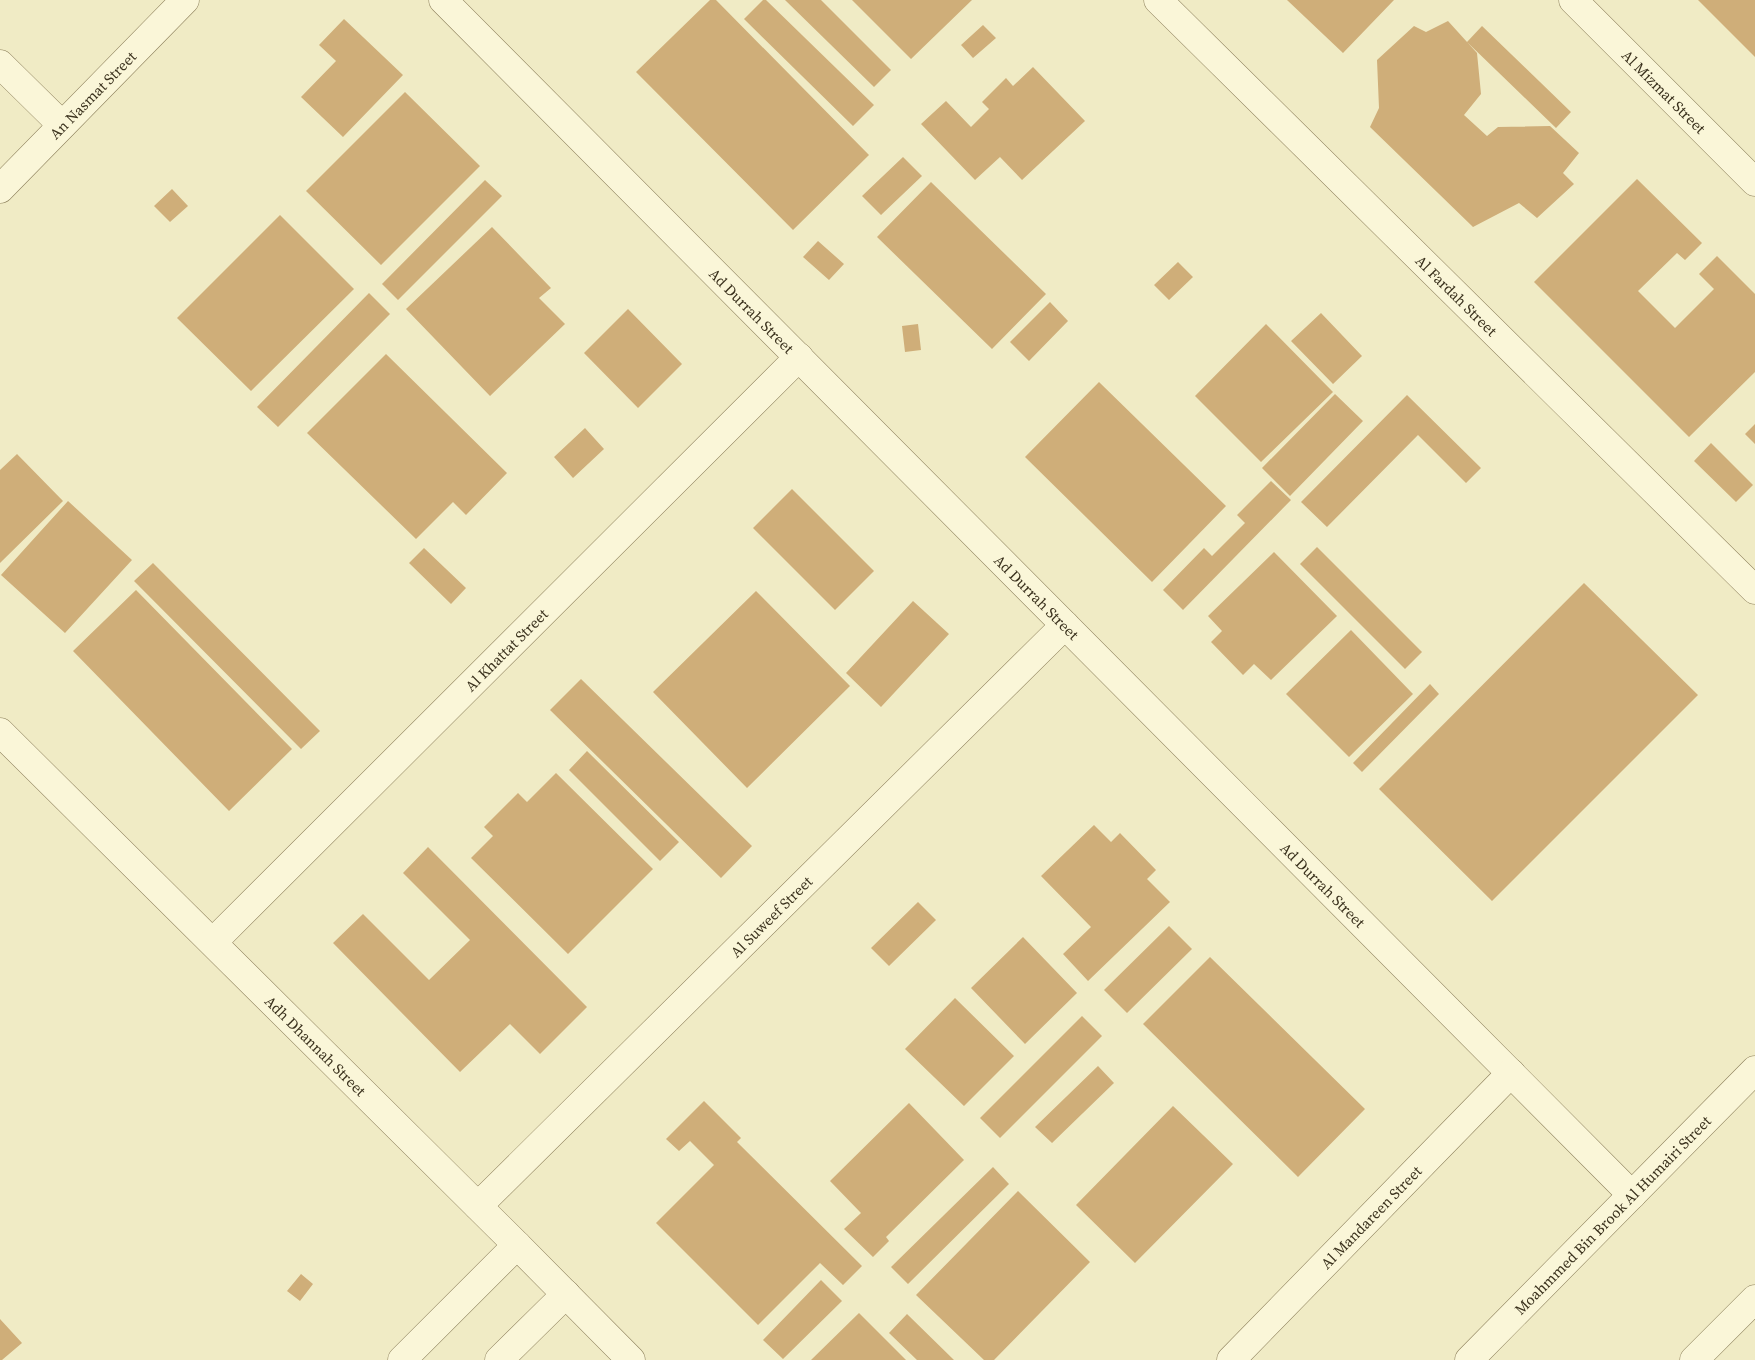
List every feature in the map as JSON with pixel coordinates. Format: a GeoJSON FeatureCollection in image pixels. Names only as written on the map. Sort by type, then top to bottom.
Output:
{"type":"FeatureCollection","features":[{"type":"Feature","properties":{"kind":"street","name":"An Nasmat Street"},"geometry":{"type":"LineString","coordinates":[[0,189],[185,0]]}},
{"type":"Feature","properties":{"kind":"street","name":"Ad Durrah Street"},"geometry":{"type":"LineString","coordinates":[[443,0],[1632,1195]]}},
{"type":"Feature","properties":{"kind":"street","name":"Al Fardah Street"},"geometry":{"type":"LineString","coordinates":[[1158,0],[1755,590]]}},
{"type":"Feature","properties":{"kind":"street","name":"Al Mizmat Street"},"geometry":{"type":"LineString","coordinates":[[1573,0],[1755,182]]}},
{"type":"Feature","properties":{"kind":"street"},"geometry":{"type":"LineString","coordinates":[[0,64],[62,125]]}},
{"type":"Feature","properties":{"kind":"street","name":"Al Khattat Street"},"geometry":{"type":"LineString","coordinates":[[213,942],[799,357]]}},
{"type":"Feature","properties":{"kind":"street","name":"Al Suweef Street"},"geometry":{"type":"LineString","coordinates":[[478,1206],[1065,625]]}},
{"type":"Feature","properties":{"kind":"street","name":"Adh Dhannah Street"},"geometry":{"type":"LineString","coordinates":[[0,732],[631,1360]]}},
{"type":"Feature","properties":{"kind":"street","name":"Moahmmed Bin Brook Al Humairi Street"},"geometry":{"type":"LineString","coordinates":[[1469,1360],[1755,1070]]}},
{"type":"Feature","properties":{"kind":"street","name":"Al Mandareen Street"},"geometry":{"type":"LineString","coordinates":[[1231,1360],[1511,1073]]}},
{"type":"Feature","properties":{"kind":"street"},"geometry":{"type":"LineString","coordinates":[[402,1360],[517,1245]]}},
{"type":"Feature","properties":{"kind":"street"},"geometry":{"type":"LineString","coordinates":[[499,1360],[566,1294]]}},
{"type":"Feature","properties":{"kind":"street"},"geometry":{"type":"LineString","coordinates":[[1694,1360],[1755,1298]]}},
{"type":"Feature","properties":{"kind":"building"},"geometry":{"type":"Polygon","coordinates":[[[710,0],[716,0],[869,155],[793,230],[636,72],[710,0]]]}},
{"type":"Feature","properties":{"kind":"building"},"geometry":{"type":"Polygon","coordinates":[[[763,0],[766,0],[874,105],[853,126],[744,19],[763,0]]]}},
{"type":"Feature","properties":{"kind":"building"},"geometry":{"type":"Polygon","coordinates":[[[785,0],[821,0],[891,70],[874,87],[785,0]]]}},
{"type":"Feature","properties":{"kind":"building"},"geometry":{"type":"Polygon","coordinates":[[[852,0],[972,0],[911,59],[852,0]]]}},
{"type":"Feature","properties":{"kind":"building"},"geometry":{"type":"Polygon","coordinates":[[[1287,0],[1394,0],[1343,53],[1287,0]]]}},
{"type":"Feature","properties":{"kind":"building"},"geometry":{"type":"Polygon","coordinates":[[[1698,0],[1755,0],[1755,57],[1698,0]]]}},
{"type":"Feature","properties":{"kind":"building"},"geometry":{"type":"Polygon","coordinates":[[[344,19],[403,75],[343,137],[301,97],[336,61],[319,45],[344,19]]]}},
{"type":"Feature","properties":{"kind":"building"},"geometry":{"type":"Polygon","coordinates":[[[1448,21],[1477,53],[1481,94],[1464,115],[1487,136],[1498,127],[1550,126],[1579,153],[1563,173],[1574,184],[1537,218],[1519,203],[1473,227],[1370,127],[1379,108],[1377,60],[1414,26],[1426,32],[1448,21]]]}},
{"type":"Feature","properties":{"kind":"building"},"geometry":{"type":"Polygon","coordinates":[[[983,25],[996,38],[973,58],[961,45],[983,25]]]}},
{"type":"Feature","properties":{"kind":"building"},"geometry":{"type":"Polygon","coordinates":[[[1482,26],[1571,112],[1556,128],[1467,42],[1482,26]]]}},
{"type":"Feature","properties":{"kind":"building"},"geometry":{"type":"Polygon","coordinates":[[[1033,67],[1085,121],[1022,180],[1000,157],[975,180],[921,124],[946,101],[971,127],[989,109],[982,102],[1006,78],[1013,86],[1033,67]]]}},
{"type":"Feature","properties":{"kind":"building"},"geometry":{"type":"Polygon","coordinates":[[[405,92],[480,166],[381,265],[306,191],[405,92]]]}},
{"type":"Feature","properties":{"kind":"building"},"geometry":{"type":"Polygon","coordinates":[[[903,157],[922,176],[881,215],[862,196],[903,157]]]}},
{"type":"Feature","properties":{"kind":"building"},"geometry":{"type":"Polygon","coordinates":[[[1637,179],[1702,243],[1685,260],[1677,253],[1638,291],[1675,328],[1714,289],[1699,274],[1717,256],[1755,294],[1755,372],[1689,437],[1534,282],[1637,179]]]}},
{"type":"Feature","properties":{"kind":"building"},"geometry":{"type":"Polygon","coordinates":[[[485,180],[502,196],[398,300],[382,284],[485,180]]]}},
{"type":"Feature","properties":{"kind":"building"},"geometry":{"type":"Polygon","coordinates":[[[931,182],[1046,294],[992,349],[877,237],[931,182]]]}},
{"type":"Feature","properties":{"kind":"building"},"geometry":{"type":"Polygon","coordinates":[[[172,189],[188,206],[170,222],[154,206],[172,189]]]}},
{"type":"Feature","properties":{"kind":"building"},"geometry":{"type":"Polygon","coordinates":[[[280,215],[354,289],[251,391],[177,318],[280,215]]]}},
{"type":"Feature","properties":{"kind":"building"},"geometry":{"type":"Polygon","coordinates":[[[492,227],[551,288],[539,298],[565,324],[490,396],[406,309],[492,227]]]}},
{"type":"Feature","properties":{"kind":"building"},"geometry":{"type":"Polygon","coordinates":[[[818,241],[844,264],[829,280],[803,257],[818,241]]]}},
{"type":"Feature","properties":{"kind":"building"},"geometry":{"type":"Polygon","coordinates":[[[1178,262],[1193,277],[1169,300],[1154,285],[1178,262]]]}},
{"type":"Feature","properties":{"kind":"building"},"geometry":{"type":"Polygon","coordinates":[[[369,293],[390,314],[278,427],[257,407],[369,293]]]}},
{"type":"Feature","properties":{"kind":"building"},"geometry":{"type":"Polygon","coordinates":[[[1050,302],[1068,321],[1029,361],[1010,342],[1050,302]]]}},
{"type":"Feature","properties":{"kind":"building"},"geometry":{"type":"Polygon","coordinates":[[[628,309],[682,364],[638,408],[584,353],[628,309]]]}},
{"type":"Feature","properties":{"kind":"building"},"geometry":{"type":"Polygon","coordinates":[[[1321,313],[1362,356],[1333,384],[1291,341],[1321,313]]]}},
{"type":"Feature","properties":{"kind":"building"},"geometry":{"type":"Polygon","coordinates":[[[918,324],[921,350],[905,352],[902,326],[918,324]]]}},
{"type":"Feature","properties":{"kind":"building"},"geometry":{"type":"Polygon","coordinates":[[[1266,324],[1333,392],[1261,462],[1195,396],[1266,324]]]}},
{"type":"Feature","properties":{"kind":"building"},"geometry":{"type":"Polygon","coordinates":[[[386,354],[507,473],[466,515],[453,502],[416,539],[307,433],[386,354]]]}},
{"type":"Feature","properties":{"kind":"building"},"geometry":{"type":"Polygon","coordinates":[[[1099,382],[1226,506],[1152,582],[1025,457],[1099,382]]]}},
{"type":"Feature","properties":{"kind":"building"},"geometry":{"type":"Polygon","coordinates":[[[1335,394],[1363,421],[1290,496],[1262,468],[1335,394]]]}},
{"type":"Feature","properties":{"kind":"building"},"geometry":{"type":"Polygon","coordinates":[[[1407,395],[1481,468],[1466,483],[1418,435],[1327,527],[1301,502],[1407,395]]]}},
{"type":"Feature","properties":{"kind":"building"},"geometry":{"type":"Polygon","coordinates":[[[1755,424],[1755,444],[1745,434],[1755,424]]]}},
{"type":"Feature","properties":{"kind":"building"},"geometry":{"type":"Polygon","coordinates":[[[585,428],[604,449],[573,478],[554,457],[585,428]]]}},
{"type":"Feature","properties":{"kind":"building"},"geometry":{"type":"Polygon","coordinates":[[[1711,443],[1753,485],[1736,502],[1694,461],[1711,443]]]}},
{"type":"Feature","properties":{"kind":"building"},"geometry":{"type":"Polygon","coordinates":[[[17,454],[63,501],[0,563],[0,470],[17,454]]]}},
{"type":"Feature","properties":{"kind":"building"},"geometry":{"type":"Polygon","coordinates":[[[1271,481],[1291,500],[1183,610],[1163,590],[1204,548],[1212,556],[1245,523],[1237,515],[1271,481]]]}},
{"type":"Feature","properties":{"kind":"building"},"geometry":{"type":"Polygon","coordinates":[[[792,489],[874,571],[835,610],[753,528],[792,489]]]}},
{"type":"Feature","properties":{"kind":"building"},"geometry":{"type":"Polygon","coordinates":[[[68,501],[132,560],[65,633],[1,575],[68,501]]]}},
{"type":"Feature","properties":{"kind":"building"},"geometry":{"type":"Polygon","coordinates":[[[1317,547],[1422,652],[1405,669],[1300,564],[1317,547]]]}},
{"type":"Feature","properties":{"kind":"building"},"geometry":{"type":"Polygon","coordinates":[[[424,548],[466,588],[451,604],[409,563],[424,548]]]}},
{"type":"Feature","properties":{"kind":"building"},"geometry":{"type":"Polygon","coordinates":[[[1274,552],[1337,616],[1271,680],[1254,664],[1243,675],[1211,642],[1222,631],[1208,616],[1274,552]]]}},
{"type":"Feature","properties":{"kind":"building"},"geometry":{"type":"Polygon","coordinates":[[[153,563],[320,731],[301,749],[134,581],[153,563]]]}},
{"type":"Feature","properties":{"kind":"building"},"geometry":{"type":"Polygon","coordinates":[[[1584,583],[1698,695],[1492,901],[1379,789],[1584,583]]]}},
{"type":"Feature","properties":{"kind":"building"},"geometry":{"type":"Polygon","coordinates":[[[136,590],[292,749],[229,811],[73,651],[136,590]]]}},
{"type":"Feature","properties":{"kind":"building"},"geometry":{"type":"Polygon","coordinates":[[[756,591],[850,686],[747,788],[653,692],[756,591]]]}},
{"type":"Feature","properties":{"kind":"building"},"geometry":{"type":"Polygon","coordinates":[[[913,601],[949,634],[881,707],[846,673],[913,601]]]}},
{"type":"Feature","properties":{"kind":"building"},"geometry":{"type":"Polygon","coordinates":[[[1351,630],[1413,694],[1349,757],[1286,694],[1351,630]]]}},
{"type":"Feature","properties":{"kind":"building"},"geometry":{"type":"Polygon","coordinates":[[[581,679],[752,846],[721,878],[550,710],[581,679]]]}},
{"type":"Feature","properties":{"kind":"building"},"geometry":{"type":"Polygon","coordinates":[[[1430,684],[1439,694],[1362,772],[1353,763],[1430,684]]]}},
{"type":"Feature","properties":{"kind":"building"},"geometry":{"type":"Polygon","coordinates":[[[587,751],[679,842],[660,861],[569,770],[587,751]]]}},
{"type":"Feature","properties":{"kind":"building"},"geometry":{"type":"Polygon","coordinates":[[[556,773],[653,869],[568,954],[471,858],[493,836],[484,827],[518,793],[527,802],[556,773]]]}},
{"type":"Feature","properties":{"kind":"building"},"geometry":{"type":"Polygon","coordinates":[[[1094,825],[1111,842],[1120,833],[1156,870],[1147,879],[1170,902],[1088,981],[1063,954],[1091,927],[1041,876],[1094,825]]]}},
{"type":"Feature","properties":{"kind":"building"},"geometry":{"type":"Polygon","coordinates":[[[428,847],[587,1007],[540,1054],[510,1024],[460,1072],[333,943],[363,914],[429,980],[470,940],[403,873],[428,847]]]}},
{"type":"Feature","properties":{"kind":"building"},"geometry":{"type":"Polygon","coordinates":[[[918,902],[936,920],[889,966],[871,948],[918,902]]]}},
{"type":"Feature","properties":{"kind":"building"},"geometry":{"type":"Polygon","coordinates":[[[1169,926],[1192,949],[1127,1013],[1104,990],[1169,926]]]}},
{"type":"Feature","properties":{"kind":"building"},"geometry":{"type":"Polygon","coordinates":[[[1023,937],[1077,993],[1025,1044],[971,988],[1023,937]]]}},
{"type":"Feature","properties":{"kind":"building"},"geometry":{"type":"Polygon","coordinates":[[[1210,957],[1365,1109],[1298,1177],[1143,1024],[1210,957]]]}},
{"type":"Feature","properties":{"kind":"building"},"geometry":{"type":"Polygon","coordinates":[[[955,998],[1014,1056],[964,1106],[905,1049],[955,998]]]}},
{"type":"Feature","properties":{"kind":"building"},"geometry":{"type":"Polygon","coordinates":[[[1082,1016],[1102,1036],[1000,1138],[980,1118],[1082,1016]]]}},
{"type":"Feature","properties":{"kind":"building"},"geometry":{"type":"Polygon","coordinates":[[[1098,1066],[1114,1083],[1052,1143],[1035,1127],[1098,1066]]]}},
{"type":"Feature","properties":{"kind":"building"},"geometry":{"type":"Polygon","coordinates":[[[704,1101],[741,1138],[737,1142],[862,1266],[843,1285],[820,1263],[758,1325],[656,1223],[714,1165],[690,1141],[679,1151],[666,1139],[704,1101]]]}},
{"type":"Feature","properties":{"kind":"building"},"geometry":{"type":"Polygon","coordinates":[[[909,1103],[964,1160],[886,1237],[889,1241],[873,1257],[844,1229],[861,1213],[830,1181],[909,1103]]]}},
{"type":"Feature","properties":{"kind":"building"},"geometry":{"type":"Polygon","coordinates":[[[1173,1106],[1233,1164],[1135,1263],[1076,1205],[1173,1106]]]}},
{"type":"Feature","properties":{"kind":"building"},"geometry":{"type":"Polygon","coordinates":[[[993,1167],[1009,1184],[908,1284],[891,1267],[993,1167]]]}},
{"type":"Feature","properties":{"kind":"building"},"geometry":{"type":"Polygon","coordinates":[[[1018,1191],[1090,1262],[994,1360],[984,1360],[916,1295],[1018,1191]]]}},
{"type":"Feature","properties":{"kind":"building"},"geometry":{"type":"Polygon","coordinates":[[[301,1274],[313,1284],[300,1301],[287,1291],[301,1274]]]}},
{"type":"Feature","properties":{"kind":"building"},"geometry":{"type":"Polygon","coordinates":[[[821,1280],[842,1301],[783,1359],[763,1340],[821,1280]]]}},
{"type":"Feature","properties":{"kind":"building"},"geometry":{"type":"Polygon","coordinates":[[[859,1313],[906,1360],[811,1360],[859,1313]]]}},
{"type":"Feature","properties":{"kind":"building"},"geometry":{"type":"Polygon","coordinates":[[[907,1314],[954,1360],[917,1360],[889,1333],[907,1314]]]}},
{"type":"Feature","properties":{"kind":"building"},"geometry":{"type":"Polygon","coordinates":[[[0,1319],[22,1343],[2,1360],[0,1360],[0,1319]]]}}]}
